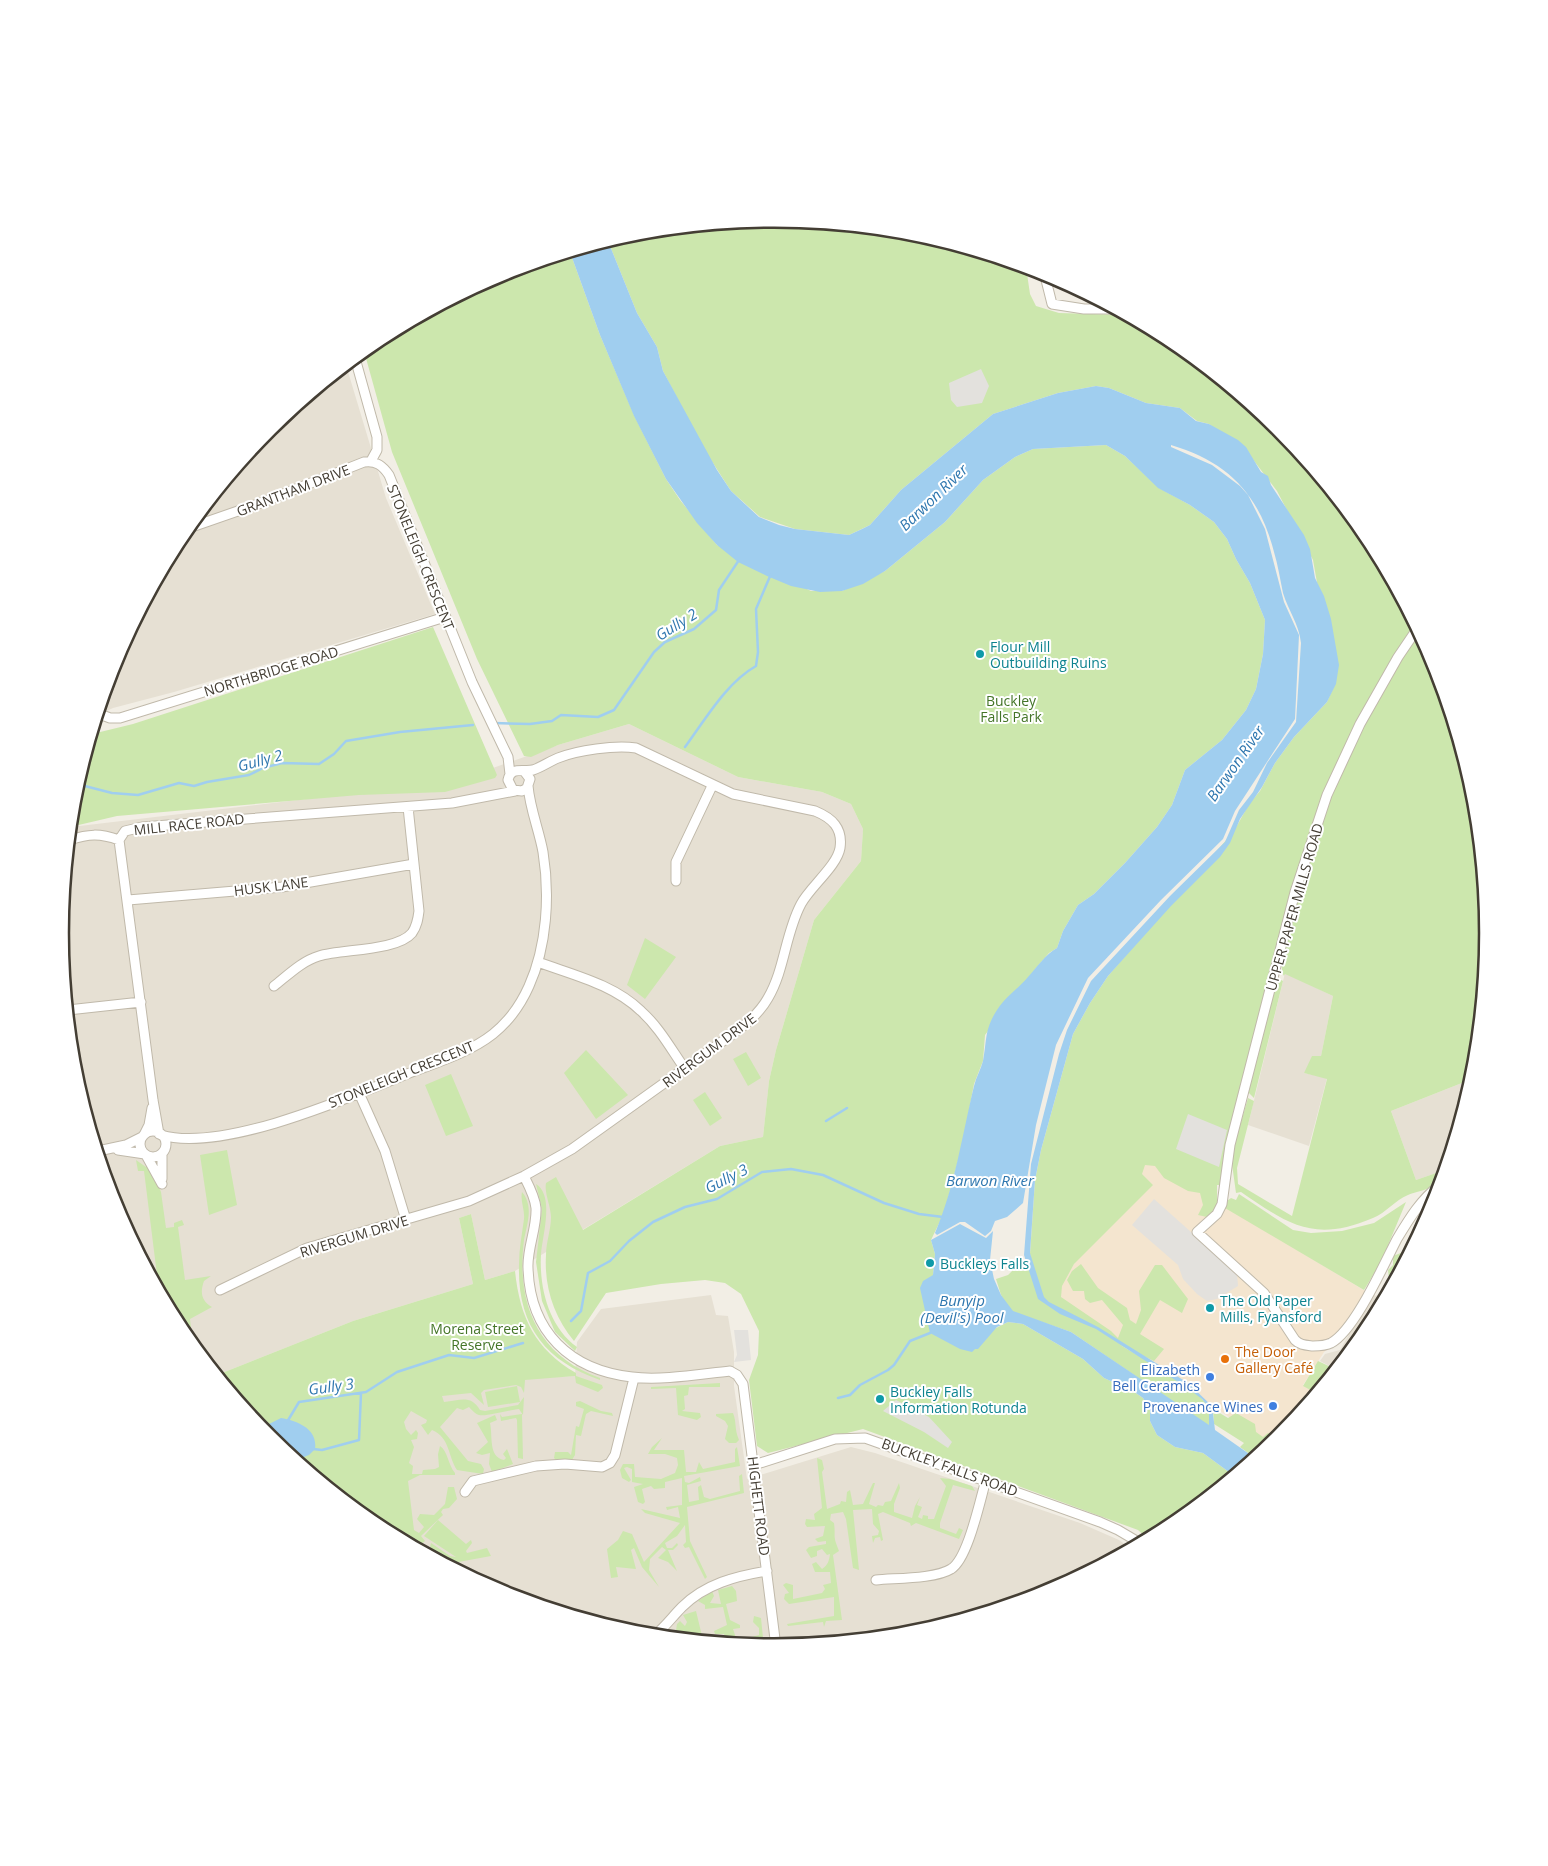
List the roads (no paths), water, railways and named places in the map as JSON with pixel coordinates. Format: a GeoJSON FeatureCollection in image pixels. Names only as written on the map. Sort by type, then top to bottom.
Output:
{"type":"FeatureCollection","features":[{"type":"Feature","properties":{"kind":"street"},"geometry":{"type":"LineString","coordinates":[[1047,282],[1052,304],[1084,309],[1103,309]]}},
{"type":"Feature","properties":{"kind":"street"},"geometry":{"type":"LineString","coordinates":[[357,365],[377,437],[377,450],[372,461]]}},
{"type":"Feature","properties":{"kind":"street","name":"GRANTHAM DRIVE"},"geometry":{"type":"LineString","coordinates":[[200,524],[372,461]]}},
{"type":"Feature","properties":{"kind":"street","name":"STONELEIGH CRESCENT"},"geometry":{"type":"LineString","coordinates":[[103,1150],[113,1149],[151,1132],[191,1139],[228,1134],[280,1122],[359,1093],[454,1055],[492,1034],[512,1014],[529,987],[538,962],[541,945],[546,885],[543,851],[532,811],[529,782],[523,771],[508,757],[472,682],[389,476],[380,464],[372,461]]}},
{"type":"Feature","properties":{"kind":"street","name":"NORTHBRIDGE ROAD"},"geometry":{"type":"LineString","coordinates":[[103,715],[120,718],[445,617]]}},
{"type":"Feature","properties":{"kind":"street","name":"UPPER PAPER MILLS ROAD"},"geometry":{"type":"LineString","coordinates":[[1413,635],[1398,657],[1360,724],[1327,795],[1295,892],[1232,1136],[1222,1204],[1217,1214],[1197,1232],[1264,1293],[1292,1338],[1300,1344],[1322,1346],[1341,1335],[1381,1275],[1397,1240],[1414,1212],[1430,1193]]}},
{"type":"Feature","properties":{"kind":"street","name":"RIVERGUM DRIVE"},"geometry":{"type":"LineString","coordinates":[[220,1290],[307,1248],[468,1201],[524,1176],[572,1149],[685,1069],[760,1011],[769,998],[795,916],[802,902],[832,863],[840,846],[839,831],[836,824],[826,815],[815,811],[748,798],[712,786],[658,757],[626,746],[573,753],[523,771]]}},
{"type":"Feature","properties":{"kind":"street","name":"STONELEIGH CRESCENT"},"geometry":{"type":"LineString","coordinates":[[508,757],[510,787],[517,791],[532,811]]}},
{"type":"Feature","properties":{"kind":"street","name":"RIVERGUM DRIVE"},"geometry":{"type":"LineString","coordinates":[[529,782],[548,763]]}},
{"type":"Feature","properties":{"kind":"street"},"geometry":{"type":"LineString","coordinates":[[495,793],[515,770],[523,771]]}},
{"type":"Feature","properties":{"kind":"street"},"geometry":{"type":"LineString","coordinates":[[517,791],[529,782]]}},
{"type":"Feature","properties":{"kind":"street"},"geometry":{"type":"LineString","coordinates":[[676,881],[676,862],[712,786]]}},
{"type":"Feature","properties":{"kind":"street","name":"MILL RACE ROAD"},"geometry":{"type":"LineString","coordinates":[[153,1100],[119,840],[125,831],[137,827],[452,803],[495,793],[517,791]]}},
{"type":"Feature","properties":{"kind":"street"},"geometry":{"type":"LineString","coordinates":[[274,986],[312,959],[405,939],[412,932],[418,922],[419,911],[408,807]]}},
{"type":"Feature","properties":{"kind":"street"},"geometry":{"type":"LineString","coordinates":[[75,838],[91,833],[103,834],[119,840]]}},
{"type":"Feature","properties":{"kind":"street","name":"HUSK LANE"},"geometry":{"type":"LineString","coordinates":[[128,900],[282,887],[414,864]]}},
{"type":"Feature","properties":{"kind":"street"},"geometry":{"type":"LineString","coordinates":[[538,962],[605,986],[632,1003],[654,1024],[685,1069]]}},
{"type":"Feature","properties":{"kind":"street"},"geometry":{"type":"LineString","coordinates":[[73,1009],[141,1002]]}},
{"type":"Feature","properties":{"kind":"street"},"geometry":{"type":"LineString","coordinates":[[359,1093],[385,1151],[406,1220]]}},
{"type":"Feature","properties":{"kind":"street"},"geometry":{"type":"LineString","coordinates":[[153,1100],[160,1134],[165,1142],[162,1184],[140,1146],[149,1125],[153,1100]]}},
{"type":"Feature","properties":{"kind":"street","name":"STONELEIGH CRESCENT"},"geometry":{"type":"LineString","coordinates":[[113,1149],[154,1157],[191,1139]]}},
{"type":"Feature","properties":{"kind":"street"},"geometry":{"type":"LineString","coordinates":[[465,1492],[469,1479],[529,1467],[564,1464],[601,1467],[609,1464],[615,1455],[634,1378],[590,1368],[562,1350],[553,1342],[544,1329],[536,1308],[528,1273],[536,1207],[524,1176]]}},
{"type":"Feature","properties":{"kind":"street","name":"HIGHETT ROAD"},"geometry":{"type":"LineString","coordinates":[[634,1378],[730,1371],[737,1375],[743,1384],[775,1638]]}},
{"type":"Feature","properties":{"kind":"street","name":"BUCKLEY FALLS ROAD"},"geometry":{"type":"LineString","coordinates":[[754,1465],[835,1439],[865,1438],[1100,1522],[1134,1540]]}},
{"type":"Feature","properties":{"kind":"street"},"geometry":{"type":"LineString","coordinates":[[876,1580],[938,1573],[955,1566],[965,1548],[986,1480]]}},
{"type":"Feature","properties":{"kind":"street"},"geometry":{"type":"LineString","coordinates":[[661,1629],[682,1607],[705,1590],[728,1579],[767,1571]]}},
{"type":"Feature","properties":{"kind":"water"},"geometry":{"type":"Polygon","coordinates":[[[611,247],[637,313],[657,347],[663,371],[717,470],[731,491],[759,517],[779,525],[795,529],[849,535],[870,525],[901,490],[993,414],[1058,393],[1096,386],[1109,388],[1146,403],[1180,408],[1196,421],[1209,424],[1238,440],[1246,447],[1261,472],[1268,476],[1271,485],[1304,535],[1310,549],[1315,578],[1324,596],[1331,619],[1339,665],[1336,684],[1327,702],[1294,737],[1275,763],[1262,787],[1240,819],[1230,843],[1220,857],[1171,906],[1108,976],[1090,1003],[1073,1034],[1041,1150],[1035,1180],[1030,1253],[1044,1297],[1049,1302],[1098,1327],[1188,1383],[1212,1406],[1215,1430],[1249,1454],[1229,1472],[1203,1453],[1175,1447],[1157,1435],[1150,1421],[1150,1410],[1143,1398],[1133,1391],[1104,1378],[1083,1359],[1023,1324],[1008,1322],[997,1327],[978,1349],[972,1352],[960,1349],[930,1333],[920,1288],[923,1281],[933,1275],[935,1254],[931,1240],[960,1224],[986,1238],[993,1231],[990,1260],[994,1279],[1001,1295],[1013,1311],[1071,1332],[1209,1425],[1209,1408],[1202,1399],[1186,1387],[1096,1329],[1060,1314],[1038,1299],[1024,1255],[1031,1164],[1059,1054],[1067,1030],[1091,981],[1170,896],[1225,842],[1239,810],[1253,792],[1267,763],[1296,722],[1300,636],[1283,593],[1268,531],[1260,513],[1250,497],[1238,483],[1225,471],[1191,452],[1171,445],[1171,447],[1212,465],[1240,486],[1248,495],[1265,529],[1284,602],[1299,635],[1295,719],[1235,811],[1223,839],[1161,900],[1088,978],[1056,1045],[1036,1125],[1023,1203],[1007,1217],[995,1221],[991,1231],[985,1236],[965,1222],[960,1222],[937,1235],[935,1233],[953,1179],[974,1086],[983,1061],[988,1030],[993,1017],[1005,1000],[1057,948],[1063,931],[1078,905],[1094,894],[1157,827],[1172,805],[1185,770],[1222,740],[1246,710],[1256,689],[1263,654],[1265,620],[1250,583],[1227,539],[1214,522],[1190,505],[1158,488],[1125,456],[1106,445],[1033,449],[1015,457],[983,480],[945,522],[885,571],[863,584],[842,591],[820,592],[791,586],[767,576],[738,562],[717,545],[697,523],[666,479],[634,416],[600,335],[572,258],[611,247]]]}},
{"type":"Feature","properties":{"kind":"water"},"geometry":{"type":"Polygon","coordinates":[[[281,1418],[294,1421],[306,1427],[313,1436],[315,1449],[309,1455],[303,1457],[268,1424],[281,1418]]]}},
{"type":"Feature","properties":{"kind":"waterway","name":"Gully 2"},"geometry":{"type":"LineString","coordinates":[[494,723],[530,724],[552,721],[561,715],[598,717],[614,710],[654,652],[665,642],[694,629],[716,610],[719,590],[739,560]]}},
{"type":"Feature","properties":{"kind":"waterway"},"geometry":{"type":"LineString","coordinates":[[685,747],[726,692],[745,673],[756,666],[758,652],[756,609],[771,574]]}},
{"type":"Feature","properties":{"kind":"waterway","name":"Gully 2"},"geometry":{"type":"LineString","coordinates":[[84,786],[112,793],[138,795],[179,783],[194,786],[249,775],[263,768],[282,763],[319,764],[334,754],[346,741],[400,732],[473,725]]}},
{"type":"Feature","properties":{"kind":"waterway"},"geometry":{"type":"LineString","coordinates":[[826,1121],[847,1108]]}},
{"type":"Feature","properties":{"kind":"waterway","name":"Gully 3"},"geometry":{"type":"LineString","coordinates":[[571,1321],[581,1311],[588,1273],[610,1261],[629,1241],[653,1222],[685,1207],[717,1199],[762,1172],[791,1169],[823,1175],[884,1203],[919,1214],[943,1217]]}},
{"type":"Feature","properties":{"kind":"waterway","name":"Bunyip (Devil's) Pool"},"geometry":{"type":"LineString","coordinates":[[838,1398],[850,1395],[860,1385],[888,1370],[894,1365],[910,1341],[930,1333]]}},
{"type":"Feature","properties":{"kind":"waterway","name":"Gully 3"},"geometry":{"type":"LineString","coordinates":[[287,1422],[299,1402],[366,1392],[397,1372],[449,1355],[474,1358],[523,1343]]}},
{"type":"Feature","properties":{"kind":"waterway"},"geometry":{"type":"LineString","coordinates":[[313,1449],[322,1450],[359,1440],[361,1393]]}},
{"type":"Feature","properties":{"kind":"place","name":"Flour Mill Outbuilding Ruins"},"geometry":{"type":"Point","coordinates":[980,654]}},
{"type":"Feature","properties":{"kind":"place","name":"Buckleys Falls"},"geometry":{"type":"Point","coordinates":[930,1263]}},
{"type":"Feature","properties":{"kind":"place","name":"The Old Paper Mills, Fyansford"},"geometry":{"type":"Point","coordinates":[1210,1308]}},
{"type":"Feature","properties":{"kind":"place","name":"The Door Gallery Café"},"geometry":{"type":"Point","coordinates":[1225,1359]}},
{"type":"Feature","properties":{"kind":"place","name":"Elizabeth Bell Ceramics"},"geometry":{"type":"Point","coordinates":[1210,1377]}},
{"type":"Feature","properties":{"kind":"place","name":"Buckley Falls Information Rotunda"},"geometry":{"type":"Point","coordinates":[880,1399]}},
{"type":"Feature","properties":{"kind":"place","name":"Provenance Wines"},"geometry":{"type":"Point","coordinates":[1273,1406]}},
{"type":"Feature","properties":{"kind":"water label","name":"Barwon River"},"geometry":{"type":"Point","coordinates":[933,497]}},
{"type":"Feature","properties":{"kind":"water label","name":"Barwon River"},"geometry":{"type":"Point","coordinates":[1235,763]}},
{"type":"Feature","properties":{"kind":"water label","name":"Barwon River"},"geometry":{"type":"Point","coordinates":[990,1180]}},
{"type":"Feature","properties":{"kind":"park label","name":"Buckley Falls Park"},"geometry":{"type":"Point","coordinates":[1011,708]}},
{"type":"Feature","properties":{"kind":"park label","name":"Morena Street Reserve"},"geometry":{"type":"Point","coordinates":[477,1336]}}]}
